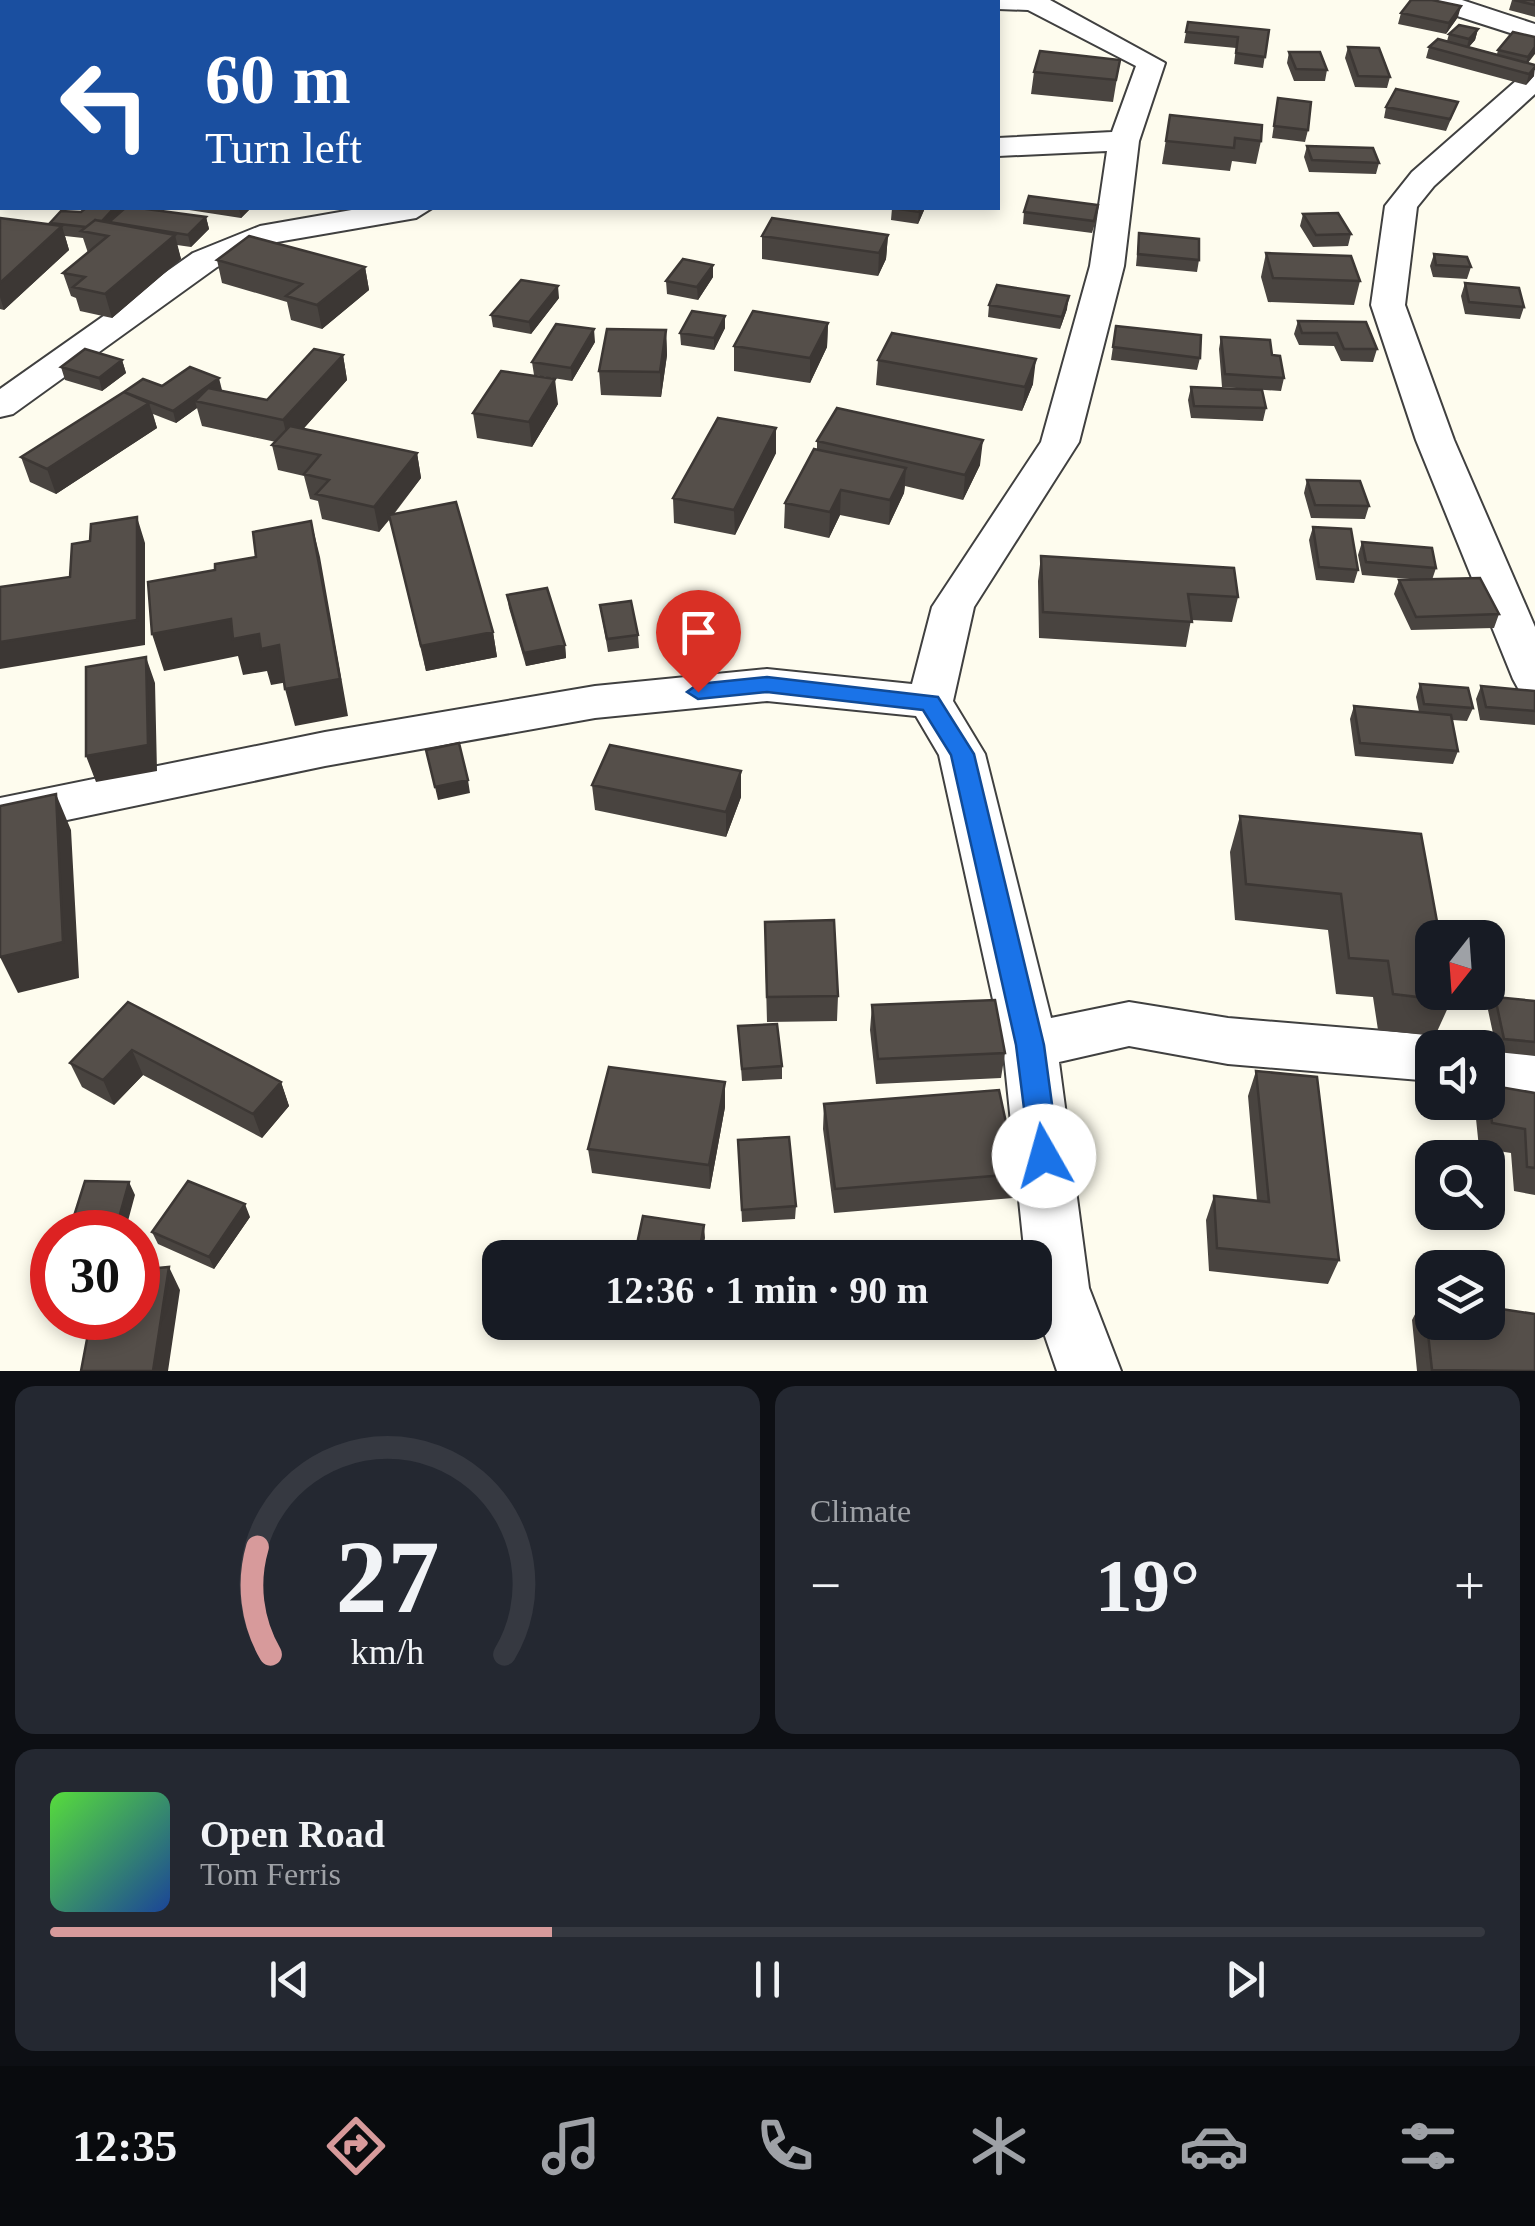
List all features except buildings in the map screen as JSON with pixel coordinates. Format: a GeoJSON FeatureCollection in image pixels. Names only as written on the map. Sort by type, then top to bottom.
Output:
{"type":"FeatureCollection","features":[{"type":"Feature","properties":{"kind":"street"},"geometry":{"type":"LineString","coordinates":[[1434,0],[1535,33]]}},
{"type":"Feature","properties":{"kind":"street"},"geometry":{"type":"LineString","coordinates":[[1000,1],[1032,2],[1151,63],[1124,141],[1107,266],[1060,442],[953,607],[930,702],[962,754],[1030,1045],[1059,1288],[1089,1371]]}},
{"type":"Feature","properties":{"kind":"street"},"geometry":{"type":"LineString","coordinates":[[1535,79],[1423,179],[1401,206],[1388,305],[1436,440],[1535,680]]}},
{"type":"Feature","properties":{"kind":"street"},"geometry":{"type":"LineString","coordinates":[[1000,147],[1124,141]]}},
{"type":"Feature","properties":{"kind":"street"},"geometry":{"type":"LineString","coordinates":[[0,406],[206,260],[239,242],[406,210]]}},
{"type":"Feature","properties":{"kind":"street"},"geometry":{"type":"LineString","coordinates":[[0,816],[325,749],[595,702],[767,684],[930,702]]}},
{"type":"Feature","properties":{"kind":"street"},"geometry":{"type":"LineString","coordinates":[[1030,1045],[1128,1024],[1228,1041],[1415,1057]]}},
{"type":"Feature","properties":{"kind":"street"},"geometry":{"type":"LineString","coordinates":[[1505,1066],[1535,1070]]}},
{"type":"Feature","properties":{"kind":"route"},"geometry":{"type":"LineString","coordinates":[[698,692],[767,684],[930,702],[962,754],[1030,1045],[1044,1156]]}}]}
